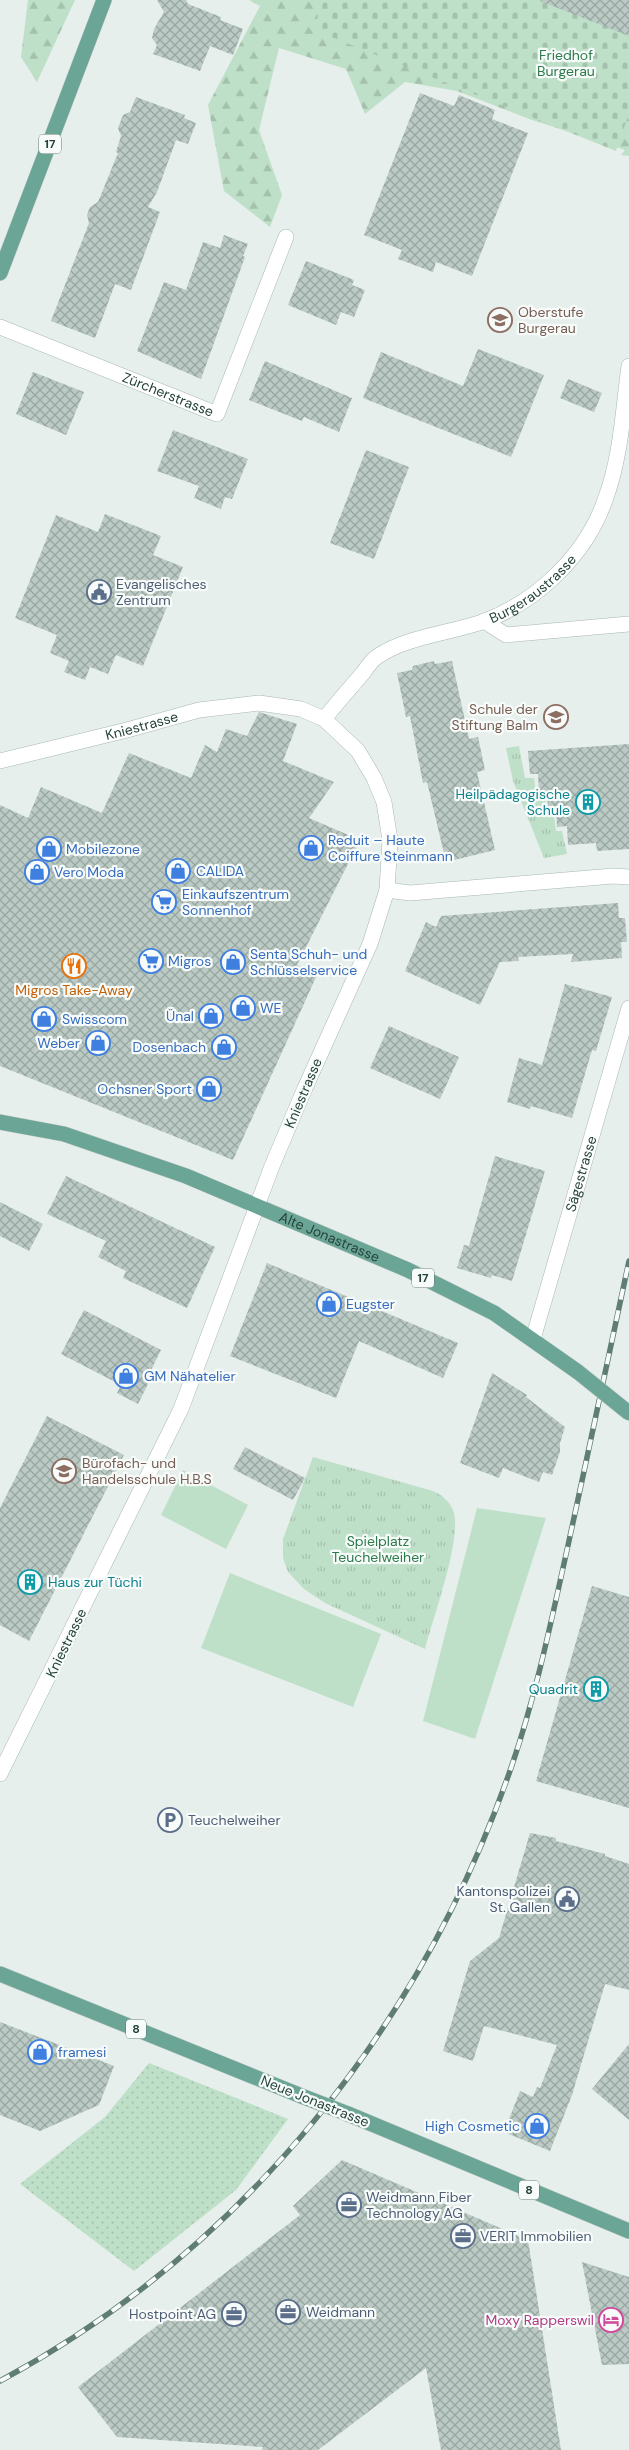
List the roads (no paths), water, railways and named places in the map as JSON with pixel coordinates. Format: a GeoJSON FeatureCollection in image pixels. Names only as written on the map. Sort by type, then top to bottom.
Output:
{"type":"FeatureCollection","features":[{"type":"Feature","properties":{"kind":"main road","name":"17"},"geometry":{"type":"LineString","coordinates":[[0,274],[104,0]]}},
{"type":"Feature","properties":{"kind":"main road","name":"Alte Jonastrasse"},"geometry":{"type":"LineString","coordinates":[[0,1122],[64,1134],[186,1176],[408,1270],[494,1313],[534,1339],[629,1413]]}},
{"type":"Feature","properties":{"kind":"main road","name":"Neue Jonastrasse"},"geometry":{"type":"LineString","coordinates":[[0,1974],[348,2114],[629,2231]]}},
{"type":"Feature","properties":{"kind":"street","name":"Zürcherstrasse"},"geometry":{"type":"LineString","coordinates":[[0,327],[217,414],[286,238]]}},
{"type":"Feature","properties":{"kind":"street","name":"Burgeraustrasse"},"geometry":{"type":"LineString","coordinates":[[324,719],[377,656],[398,646],[484,621],[535,593],[570,561],[597,520],[614,470],[629,366]]}},
{"type":"Feature","properties":{"kind":"street"},"geometry":{"type":"LineString","coordinates":[[484,621],[506,635],[629,624]]}},
{"type":"Feature","properties":{"kind":"street","name":"Kniestrasse"},"geometry":{"type":"LineString","coordinates":[[0,760],[127,730],[199,710],[260,703],[301,709],[324,719],[358,751],[378,786],[384,802],[390,840],[388,890],[370,944],[304,1088],[256,1207],[180,1409],[0,1773]]}},
{"type":"Feature","properties":{"kind":"street"},"geometry":{"type":"LineString","coordinates":[[388,890],[410,893],[613,876],[629,877]]}},
{"type":"Feature","properties":{"kind":"street","name":"Sägestrasse"},"geometry":{"type":"LineString","coordinates":[[534,1339],[629,1008]]}},
{"type":"Feature","properties":{"kind":"railway"},"geometry":{"type":"LineString","coordinates":[[0,2381],[88,2328],[170,2266],[245,2197],[314,2121],[375,2040],[429,1953],[474,1861],[521,1739],[555,1604],[629,1261]]}},
{"type":"Feature","properties":{"kind":"place","name":"Oberstufe Burgerau"},"geometry":{"type":"Point","coordinates":[500,320]}},
{"type":"Feature","properties":{"kind":"place","name":"Evangelisches Zentrum"},"geometry":{"type":"Point","coordinates":[99,592]}},
{"type":"Feature","properties":{"kind":"place","name":"Schule der Stiftung Balm"},"geometry":{"type":"Point","coordinates":[556,717]}},
{"type":"Feature","properties":{"kind":"place","name":"Heilpädagogische Schule"},"geometry":{"type":"Point","coordinates":[588,802]}},
{"type":"Feature","properties":{"kind":"place","name":"Reduit – Haute Coiffure Steinmann"},"geometry":{"type":"Point","coordinates":[311,848]}},
{"type":"Feature","properties":{"kind":"place","name":"Mobilezone"},"geometry":{"type":"Point","coordinates":[49,849]}},
{"type":"Feature","properties":{"kind":"place","name":"CALIDA"},"geometry":{"type":"Point","coordinates":[178,871]}},
{"type":"Feature","properties":{"kind":"place","name":"Vero Moda"},"geometry":{"type":"Point","coordinates":[37,872]}},
{"type":"Feature","properties":{"kind":"place","name":"Einkaufszentrum Sonnenhof"},"geometry":{"type":"Point","coordinates":[164,902]}},
{"type":"Feature","properties":{"kind":"place","name":"Migros"},"geometry":{"type":"Point","coordinates":[151,961]}},
{"type":"Feature","properties":{"kind":"place","name":"Senta Schuh- und Schlüsselservice"},"geometry":{"type":"Point","coordinates":[233,962]}},
{"type":"Feature","properties":{"kind":"place","name":"Migros Take-Away"},"geometry":{"type":"Point","coordinates":[74,966]}},
{"type":"Feature","properties":{"kind":"place","name":"WE"},"geometry":{"type":"Point","coordinates":[243,1008]}},
{"type":"Feature","properties":{"kind":"place","name":"Ünal"},"geometry":{"type":"Point","coordinates":[211,1016]}},
{"type":"Feature","properties":{"kind":"place","name":"Swisscom"},"geometry":{"type":"Point","coordinates":[44,1019]}},
{"type":"Feature","properties":{"kind":"place","name":"Weber"},"geometry":{"type":"Point","coordinates":[98,1043]}},
{"type":"Feature","properties":{"kind":"place","name":"Dosenbach"},"geometry":{"type":"Point","coordinates":[224,1047]}},
{"type":"Feature","properties":{"kind":"place","name":"Ochsner Sport"},"geometry":{"type":"Point","coordinates":[209,1089]}},
{"type":"Feature","properties":{"kind":"place","name":"Eugster"},"geometry":{"type":"Point","coordinates":[329,1304]}},
{"type":"Feature","properties":{"kind":"place","name":"GM Nähatelier"},"geometry":{"type":"Point","coordinates":[126,1376]}},
{"type":"Feature","properties":{"kind":"place","name":"Bürofach- und Handelsschule H.B.S"},"geometry":{"type":"Point","coordinates":[64,1471]}},
{"type":"Feature","properties":{"kind":"place","name":"Haus zur Tüchi"},"geometry":{"type":"Point","coordinates":[30,1582]}},
{"type":"Feature","properties":{"kind":"place","name":"Quadrit"},"geometry":{"type":"Point","coordinates":[596,1689]}},
{"type":"Feature","properties":{"kind":"place","name":"Teuchelweiher"},"geometry":{"type":"Point","coordinates":[170,1820]}},
{"type":"Feature","properties":{"kind":"place","name":"Kantonspolizei St. Gallen"},"geometry":{"type":"Point","coordinates":[567,1899]}},
{"type":"Feature","properties":{"kind":"place","name":"framesi"},"geometry":{"type":"Point","coordinates":[40,2052]}},
{"type":"Feature","properties":{"kind":"place","name":"High Cosmetic"},"geometry":{"type":"Point","coordinates":[537,2126]}},
{"type":"Feature","properties":{"kind":"place","name":"Weidmann Fiber Technology AG"},"geometry":{"type":"Point","coordinates":[349,2205]}},
{"type":"Feature","properties":{"kind":"place","name":"VERIT Immobilien"},"geometry":{"type":"Point","coordinates":[463,2236]}},
{"type":"Feature","properties":{"kind":"place","name":"Weidmann"},"geometry":{"type":"Point","coordinates":[288,2312]}},
{"type":"Feature","properties":{"kind":"place","name":"Hostpoint AG"},"geometry":{"type":"Point","coordinates":[234,2314]}},
{"type":"Feature","properties":{"kind":"place","name":"Moxy Rapperswil"},"geometry":{"type":"Point","coordinates":[611,2320]}},
{"type":"Feature","properties":{"kind":"park label","name":"Friedhof Burgerau"},"geometry":{"type":"Point","coordinates":[566,64]}},
{"type":"Feature","properties":{"kind":"park label","name":"Spielplatz Teuchelweiher"},"geometry":{"type":"Point","coordinates":[378,1549]}}]}
